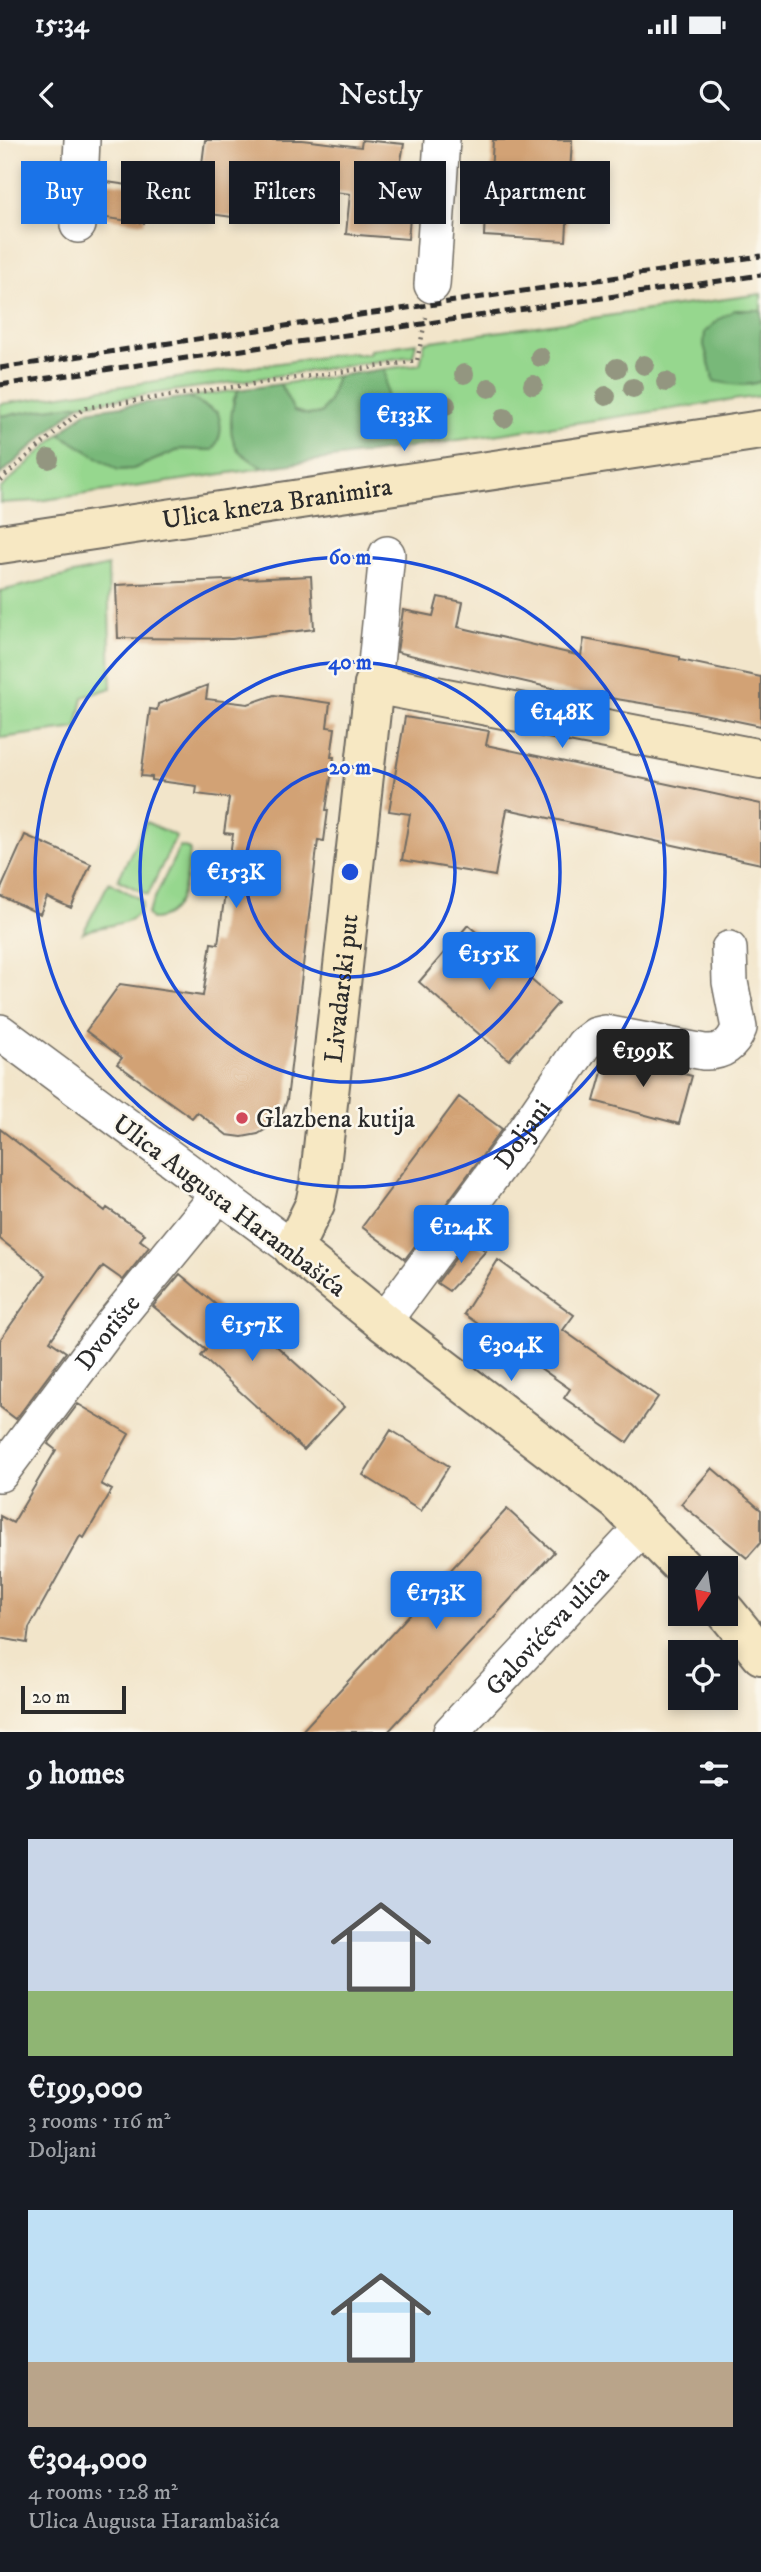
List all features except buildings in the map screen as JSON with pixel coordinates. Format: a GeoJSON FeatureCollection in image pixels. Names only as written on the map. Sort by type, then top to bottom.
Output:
{"type":"FeatureCollection","features":[{"type":"Feature","properties":{"kind":"street"},"geometry":{"type":"LineString","coordinates":[[78,225],[82,140]]}},
{"type":"Feature","properties":{"kind":"street"},"geometry":{"type":"LineString","coordinates":[[432,285],[442,140]]}},
{"type":"Feature","properties":{"kind":"street","name":"Ulica kneza Branimira"},"geometry":{"type":"LineString","coordinates":[[0,544],[761,430]]}},
{"type":"Feature","properties":{"kind":"street","name":"Livadarski put"},"geometry":{"type":"LineString","coordinates":[[293,1249],[315,1203],[319,1185],[387,554]]}},
{"type":"Feature","properties":{"kind":"street"},"geometry":{"type":"LineString","coordinates":[[374,684],[761,759]]}},
{"type":"Feature","properties":{"kind":"street","name":"Doljani"},"geometry":{"type":"LineString","coordinates":[[383,1322],[514,1146],[584,1044],[596,1035],[605,1033],[704,1052],[729,1046],[739,1028],[730,982],[729,949]]}},
{"type":"Feature","properties":{"kind":"street","name":"Ulica Augusta Harambašića"},"geometry":{"type":"LineString","coordinates":[[0,1032],[293,1249],[383,1322],[617,1501],[671,1556]]}},
{"type":"Feature","properties":{"kind":"street","name":"Dvorište"},"geometry":{"type":"LineString","coordinates":[[0,1474],[113,1323],[219,1195]]}},
{"type":"Feature","properties":{"kind":"street","name":"Galovićeva ulica"},"geometry":{"type":"LineString","coordinates":[[451,1732],[642,1528]]}},
{"type":"Feature","properties":{"kind":"street"},"geometry":{"type":"LineString","coordinates":[[738,1626],[761,1654]]}},
{"type":"Feature","properties":{"kind":"path"},"geometry":{"type":"LineString","coordinates":[[0,480],[84,408],[417,361],[432,285]]}},
{"type":"Feature","properties":{"kind":"green space"},"geometry":{"type":"Polygon","coordinates":[[[761,294],[761,396],[396,449],[403,417],[387,397],[385,369],[420,364],[425,342],[761,294]]]}},
{"type":"Feature","properties":{"kind":"green space"},"geometry":{"type":"Polygon","coordinates":[[[735,310],[761,310],[761,381],[755,383],[738,385],[714,381],[704,345],[705,332],[735,310]]]}},
{"type":"Feature","properties":{"kind":"green space"},"geometry":{"type":"Polygon","coordinates":[[[416,343],[413,356],[0,416],[0,404],[354,352],[369,354],[370,350],[416,343]]]}},
{"type":"Feature","properties":{"kind":"green space"},"geometry":{"type":"Polygon","coordinates":[[[385,369],[387,397],[403,417],[396,449],[263,468],[235,445],[231,421],[238,390],[280,384],[294,411],[309,415],[321,413],[329,401],[337,376],[385,369]]]}},
{"type":"Feature","properties":{"kind":"green space"},"geometry":{"type":"Polygon","coordinates":[[[337,376],[329,401],[321,413],[309,415],[294,411],[280,384],[337,376]]]}},
{"type":"Feature","properties":{"kind":"green space"},"geometry":{"type":"Polygon","coordinates":[[[238,390],[233,401],[238,450],[263,468],[38,501],[0,503],[0,489],[60,434],[119,470],[133,469],[181,449],[213,450],[218,413],[189,397],[238,390]]]}},
{"type":"Feature","properties":{"kind":"green space"},"geometry":{"type":"Polygon","coordinates":[[[189,397],[218,413],[220,432],[213,450],[181,449],[133,469],[118,470],[60,434],[86,411],[189,397]]]}},
{"type":"Feature","properties":{"kind":"green space"},"geometry":{"type":"Polygon","coordinates":[[[80,404],[0,475],[0,416],[80,404]]]}},
{"type":"Feature","properties":{"kind":"green space"},"geometry":{"type":"Polygon","coordinates":[[[108,566],[111,688],[83,697],[77,728],[0,738],[0,591],[108,566]]]}},
{"type":"Feature","properties":{"kind":"green space"},"geometry":{"type":"Polygon","coordinates":[[[146,822],[176,836],[148,895],[118,880],[146,822]]]}},
{"type":"Feature","properties":{"kind":"green space"},"geometry":{"type":"Polygon","coordinates":[[[180,846],[190,851],[182,894],[171,912],[151,919],[147,914],[180,846]]]}},
{"type":"Feature","properties":{"kind":"green space"},"geometry":{"type":"Polygon","coordinates":[[[109,882],[138,898],[142,902],[140,910],[128,921],[83,933],[109,882]]]}},
{"type":"Feature","properties":{"kind":"railway"},"geometry":{"type":"LineString","coordinates":[[0,368],[761,256]]}},
{"type":"Feature","properties":{"kind":"railway"},"geometry":{"type":"LineString","coordinates":[[0,385],[761,275]]}},
{"type":"Feature","properties":{"kind":"place","name":"Glazbena kutija"},"geometry":{"type":"Point","coordinates":[242,1118]}}]}
